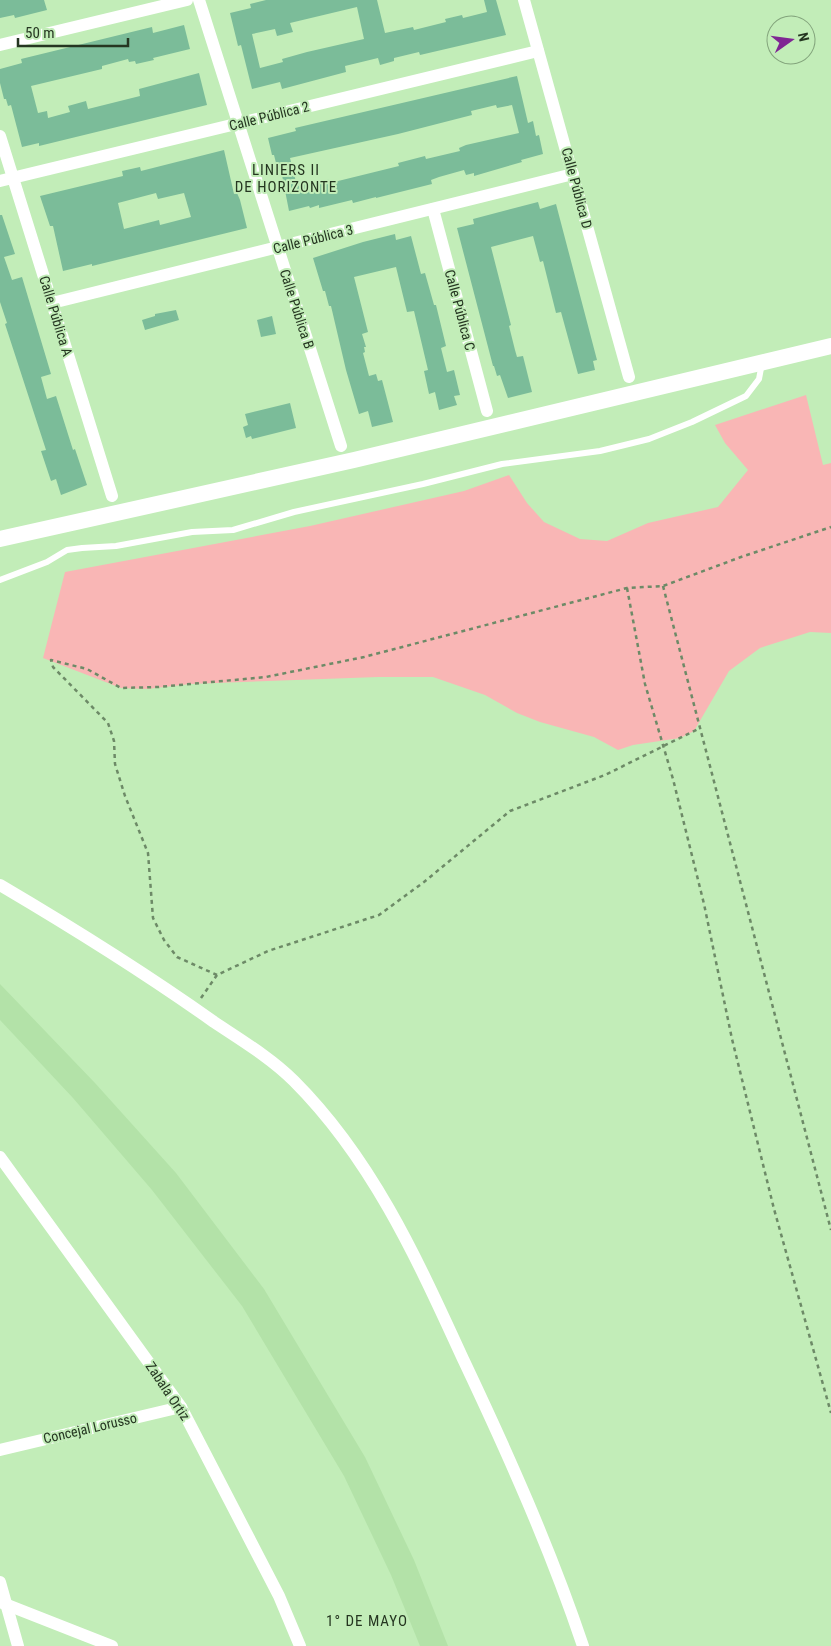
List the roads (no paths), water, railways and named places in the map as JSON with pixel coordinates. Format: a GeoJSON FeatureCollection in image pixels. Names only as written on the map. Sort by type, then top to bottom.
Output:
{"type":"FeatureCollection","features":[{"type":"Feature","properties":{"kind":"street"},"geometry":{"type":"LineString","coordinates":[[0,45],[187,0]]}},
{"type":"Feature","properties":{"kind":"street","name":"Calle Pública B"},"geometry":{"type":"LineString","coordinates":[[199,0],[340,446]]}},
{"type":"Feature","properties":{"kind":"street","name":"Calle Pública D"},"geometry":{"type":"LineString","coordinates":[[524,0],[629,377]]}},
{"type":"Feature","properties":{"kind":"street","name":"Calle Pública 2"},"geometry":{"type":"LineString","coordinates":[[0,180],[538,51]]}},
{"type":"Feature","properties":{"kind":"street","name":"Calle Pública A"},"geometry":{"type":"LineString","coordinates":[[0,136],[112,496]]}},
{"type":"Feature","properties":{"kind":"street","name":"Calle Pública 3"},"geometry":{"type":"LineString","coordinates":[[52,303],[573,174]]}},
{"type":"Feature","properties":{"kind":"street","name":"Calle Pública C"},"geometry":{"type":"LineString","coordinates":[[433,208],[487,411]]}},
{"type":"Feature","properties":{"kind":"street"},"geometry":{"type":"LineString","coordinates":[[0,539],[354,460],[831,346]]}},
{"type":"Feature","properties":{"kind":"street"},"geometry":{"type":"LineString","coordinates":[[0,885],[65,924],[195,1008],[264,1057],[292,1079],[345,1140],[386,1202],[434,1296],[540,1530],[583,1646]]}},
{"type":"Feature","properties":{"kind":"street","name":"Zabala Ortiz"},"geometry":{"type":"LineString","coordinates":[[0,1157],[181,1406],[279,1596],[300,1646]]}},
{"type":"Feature","properties":{"kind":"street","name":"Concejal Lorusso"},"geometry":{"type":"LineString","coordinates":[[0,1450],[181,1406]]}},
{"type":"Feature","properties":{"kind":"street"},"geometry":{"type":"LineString","coordinates":[[0,1582],[4,1604],[18,1646]]}},
{"type":"Feature","properties":{"kind":"street"},"geometry":{"type":"LineString","coordinates":[[4,1604],[112,1646]]}},
{"type":"Feature","properties":{"kind":"lane"},"geometry":{"type":"LineString","coordinates":[[0,580],[47,562],[67,550],[116,546],[192,532],[233,530],[294,512],[423,484],[502,464],[600,452],[649,439],[692,422],[746,396],[759,379],[762,362]]}},
{"type":"Feature","properties":{"kind":"district","name":"LINIERS II DE HORIZONTE"},"geometry":{"type":"Point","coordinates":[286,178]}},
{"type":"Feature","properties":{"kind":"district","name":"1° DE MAYO"},"geometry":{"type":"Point","coordinates":[367,1621]}}]}
